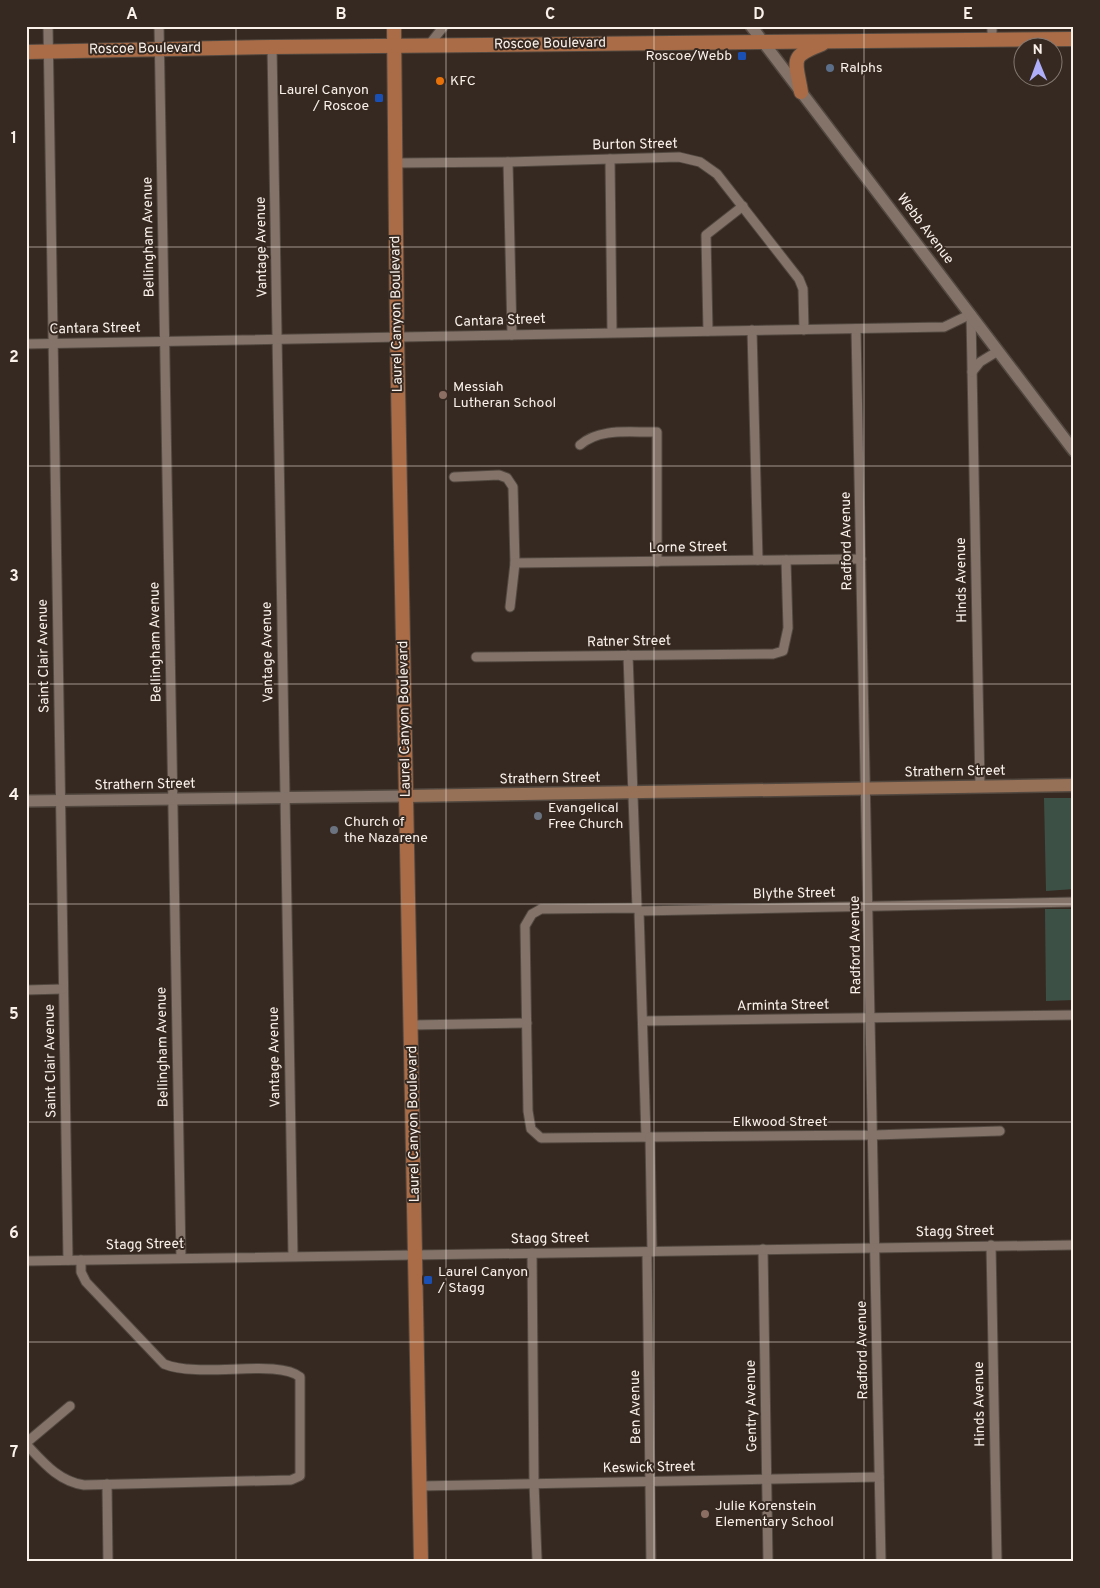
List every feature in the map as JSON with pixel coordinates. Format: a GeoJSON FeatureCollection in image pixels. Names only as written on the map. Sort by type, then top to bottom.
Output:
{"type":"FeatureCollection","features":[{"type":"Feature","properties":{"kind":"main road","name":"Laurel Canyon Boulevard"},"geometry":{"type":"LineString","coordinates":[[394,26],[397,336],[417,1254],[421,1562]]}},
{"type":"Feature","properties":{"kind":"main road","name":"Roscoe Boulevard"},"geometry":{"type":"LineString","coordinates":[[26,52],[272,47],[831,41],[992,33],[1074,39]]}},
{"type":"Feature","properties":{"kind":"main road"},"geometry":{"type":"LineString","coordinates":[[802,92],[796,65],[799,55],[831,41]]}},
{"type":"Feature","properties":{"kind":"main road","name":"Strathern Street"},"geometry":{"type":"LineString","coordinates":[[407,796],[1074,786]]}},
{"type":"Feature","properties":{"kind":"street","name":"Saint Clair Avenue"},"geometry":{"type":"LineString","coordinates":[[48,26],[68,1260]]}},
{"type":"Feature","properties":{"kind":"street","name":"Bellingham Avenue"},"geometry":{"type":"LineString","coordinates":[[159,26],[181,1258]]}},
{"type":"Feature","properties":{"kind":"street"},"geometry":{"type":"LineString","coordinates":[[429,45],[444,26]]}},
{"type":"Feature","properties":{"kind":"street","name":"Webb Avenue"},"geometry":{"type":"LineString","coordinates":[[751,26],[1074,451]]}},
{"type":"Feature","properties":{"kind":"street","name":"Vantage Avenue"},"geometry":{"type":"LineString","coordinates":[[272,47],[293,1256]]}},
{"type":"Feature","properties":{"kind":"street","name":"Burton Street"},"geometry":{"type":"LineString","coordinates":[[395,163],[610,160],[679,157],[700,162],[717,174],[799,279],[803,289],[804,330]]}},
{"type":"Feature","properties":{"kind":"street"},"geometry":{"type":"LineString","coordinates":[[610,160],[612,332]]}},
{"type":"Feature","properties":{"kind":"street"},"geometry":{"type":"LineString","coordinates":[[508,162],[512,335]]}},
{"type":"Feature","properties":{"kind":"street"},"geometry":{"type":"LineString","coordinates":[[708,331],[706,235],[743,206]]}},
{"type":"Feature","properties":{"kind":"street","name":"Cantara Street"},"geometry":{"type":"LineString","coordinates":[[26,344],[944,327],[971,314]]}},
{"type":"Feature","properties":{"kind":"street","name":"Hinds Avenue"},"geometry":{"type":"LineString","coordinates":[[971,314],[980,787]]}},
{"type":"Feature","properties":{"kind":"street","name":"Radford Avenue"},"geometry":{"type":"LineString","coordinates":[[856,328],[872,1018],[881,1562]]}},
{"type":"Feature","properties":{"kind":"street"},"geometry":{"type":"LineString","coordinates":[[752,330],[758,560]]}},
{"type":"Feature","properties":{"kind":"street"},"geometry":{"type":"LineString","coordinates":[[972,372],[980,362],[998,351]]}},
{"type":"Feature","properties":{"kind":"street"},"geometry":{"type":"LineString","coordinates":[[580,445],[588,438],[598,434],[657,432],[658,562]]}},
{"type":"Feature","properties":{"kind":"street"},"geometry":{"type":"LineString","coordinates":[[454,477],[499,475],[507,478],[513,487],[515,563],[510,607]]}},
{"type":"Feature","properties":{"kind":"street","name":"Lorne Street"},"geometry":{"type":"LineString","coordinates":[[515,563],[861,559]]}},
{"type":"Feature","properties":{"kind":"street","name":"Ratner Street"},"geometry":{"type":"LineString","coordinates":[[476,657],[773,654],[783,651],[788,628],[786,560]]}},
{"type":"Feature","properties":{"kind":"street","name":"Ben Avenue"},"geometry":{"type":"LineString","coordinates":[[628,655],[648,1137],[652,1562]]}},
{"type":"Feature","properties":{"kind":"street","name":"Strathern Street"},"geometry":{"type":"LineString","coordinates":[[26,801],[407,796]]}},
{"type":"Feature","properties":{"kind":"street","name":"Blythe Street"},"geometry":{"type":"LineString","coordinates":[[525,926],[532,914],[541,909],[1074,902]]}},
{"type":"Feature","properties":{"kind":"street","name":"Elkwood Street"},"geometry":{"type":"LineString","coordinates":[[525,926],[530,1124],[535,1134],[542,1138],[874,1135],[1000,1131]]}},
{"type":"Feature","properties":{"kind":"street"},"geometry":{"type":"LineString","coordinates":[[26,990],[63,989]]}},
{"type":"Feature","properties":{"kind":"street","name":"Arminta Street"},"geometry":{"type":"LineString","coordinates":[[643,1021],[1074,1015]]}},
{"type":"Feature","properties":{"kind":"street"},"geometry":{"type":"LineString","coordinates":[[412,1025],[527,1023]]}},
{"type":"Feature","properties":{"kind":"street","name":"Hinds Avenue"},"geometry":{"type":"LineString","coordinates":[[991,1245],[997,1562]]}},
{"type":"Feature","properties":{"kind":"street","name":"Stagg Street"},"geometry":{"type":"LineString","coordinates":[[26,1261],[1074,1245]]}},
{"type":"Feature","properties":{"kind":"street","name":"Gentry Avenue"},"geometry":{"type":"LineString","coordinates":[[763,1249],[768,1562]]}},
{"type":"Feature","properties":{"kind":"street"},"geometry":{"type":"LineString","coordinates":[[532,1253],[534,1483],[538,1559]]}},
{"type":"Feature","properties":{"kind":"street"},"geometry":{"type":"LineString","coordinates":[[70,1406],[26,1444],[56,1474],[72,1483],[291,1480],[300,1476],[302,1383],[300,1376],[286,1369],[193,1371],[176,1370],[164,1364],[86,1282],[81,1272],[81,1260]]}},
{"type":"Feature","properties":{"kind":"street","name":"Keswick Street"},"geometry":{"type":"LineString","coordinates":[[420,1486],[879,1477]]}},
{"type":"Feature","properties":{"kind":"street"},"geometry":{"type":"LineString","coordinates":[[107,1484],[108,1562]]}},
{"type":"Feature","properties":{"kind":"green space"},"geometry":{"type":"Polygon","coordinates":[[[1044,798],[1074,798],[1074,889],[1046,891],[1044,798]]]}},
{"type":"Feature","properties":{"kind":"green space"},"geometry":{"type":"Polygon","coordinates":[[[1045,909],[1074,909],[1074,1000],[1046,1001],[1045,909]]]}},
{"type":"Feature","properties":{"kind":"place","name":"Roscoe/Webb"},"geometry":{"type":"Point","coordinates":[742,56]}},
{"type":"Feature","properties":{"kind":"place","name":"Ralphs"},"geometry":{"type":"Point","coordinates":[830,68]}},
{"type":"Feature","properties":{"kind":"place","name":"KFC"},"geometry":{"type":"Point","coordinates":[440,81]}},
{"type":"Feature","properties":{"kind":"place","name":"Laurel Canyon / Roscoe"},"geometry":{"type":"Point","coordinates":[379,98]}},
{"type":"Feature","properties":{"kind":"place","name":"Messiah Lutheran School"},"geometry":{"type":"Point","coordinates":[443,395]}},
{"type":"Feature","properties":{"kind":"place","name":"Evangelical Free Church"},"geometry":{"type":"Point","coordinates":[538,816]}},
{"type":"Feature","properties":{"kind":"place","name":"Church of the Nazarene"},"geometry":{"type":"Point","coordinates":[334,830]}},
{"type":"Feature","properties":{"kind":"place","name":"Laurel Canyon / Stagg"},"geometry":{"type":"Point","coordinates":[428,1280]}},
{"type":"Feature","properties":{"kind":"place","name":"Julie Korenstein Elementary School"},"geometry":{"type":"Point","coordinates":[705,1514]}}]}
